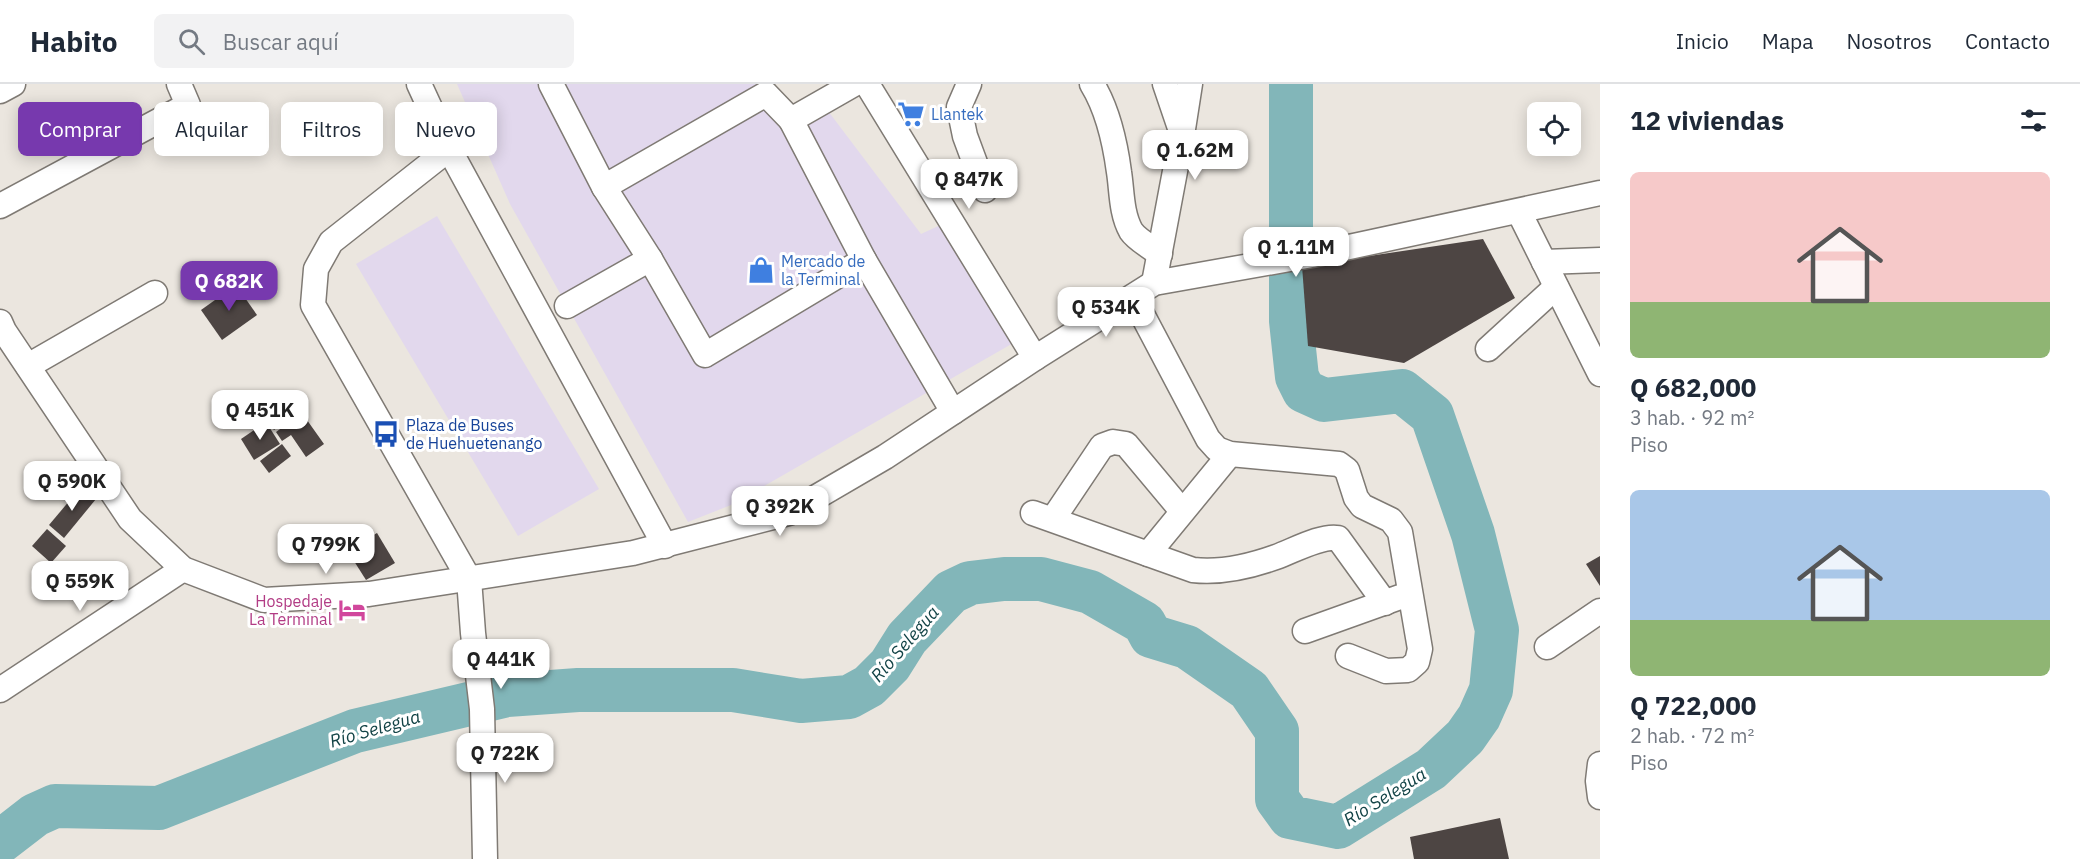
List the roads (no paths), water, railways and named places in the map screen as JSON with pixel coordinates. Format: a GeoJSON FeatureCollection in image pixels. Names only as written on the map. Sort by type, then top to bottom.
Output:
{"type":"FeatureCollection","features":[{"type":"Feature","properties":{"kind":"street"},"geometry":{"type":"LineString","coordinates":[[0,91],[14,84]]}},
{"type":"Feature","properties":{"kind":"street"},"geometry":{"type":"LineString","coordinates":[[0,206],[188,105],[178,84]]}},
{"type":"Feature","properties":{"kind":"street"},"geometry":{"type":"LineString","coordinates":[[419,84],[427,102]]}},
{"type":"Feature","properties":{"kind":"street"},"geometry":{"type":"LineString","coordinates":[[551,84],[604,187],[650,259],[705,355],[864,260]]}},
{"type":"Feature","properties":{"kind":"street"},"geometry":{"type":"LineString","coordinates":[[791,120],[854,84]]}},
{"type":"Feature","properties":{"kind":"street"},"geometry":{"type":"LineString","coordinates":[[867,84],[1035,358]]}},
{"type":"Feature","properties":{"kind":"street"},"geometry":{"type":"LineString","coordinates":[[969,84],[959,106],[965,136],[985,190]]}},
{"type":"Feature","properties":{"kind":"street"},"geometry":{"type":"LineString","coordinates":[[1092,84],[1108,121],[1119,171],[1123,208],[1132,232],[1160,254]]}},
{"type":"Feature","properties":{"kind":"street"},"geometry":{"type":"LineString","coordinates":[[1165,84],[1182,134]]}},
{"type":"Feature","properties":{"kind":"street"},"geometry":{"type":"LineString","coordinates":[[1154,283],[1190,84]]}},
{"type":"Feature","properties":{"kind":"street"},"geometry":{"type":"LineString","coordinates":[[604,187],[762,89],[791,120],[864,260],[953,412]]}},
{"type":"Feature","properties":{"kind":"street"},"geometry":{"type":"LineString","coordinates":[[440,156],[332,242],[316,269],[313,305],[469,579],[482,709],[485,859]]}},
{"type":"Feature","properties":{"kind":"street"},"geometry":{"type":"LineString","coordinates":[[453,156],[665,546]]}},
{"type":"Feature","properties":{"kind":"street"},"geometry":{"type":"LineString","coordinates":[[0,322],[130,519],[183,569],[264,600],[369,594],[633,553],[789,513],[885,457],[1154,283],[1312,255],[1600,194]]}},
{"type":"Feature","properties":{"kind":"street"},"geometry":{"type":"LineString","coordinates":[[1519,212],[1600,374]]}},
{"type":"Feature","properties":{"kind":"street"},"geometry":{"type":"LineString","coordinates":[[567,306],[650,259]]}},
{"type":"Feature","properties":{"kind":"street"},"geometry":{"type":"LineString","coordinates":[[1544,262],[1600,260]]}},
{"type":"Feature","properties":{"kind":"street"},"geometry":{"type":"LineString","coordinates":[[1488,349],[1556,287]]}},
{"type":"Feature","properties":{"kind":"street"},"geometry":{"type":"LineString","coordinates":[[28,366],[155,293]]}},
{"type":"Feature","properties":{"kind":"street"},"geometry":{"type":"LineString","coordinates":[[1133,297],[1208,439],[1217,449],[1230,454],[1339,464],[1347,470],[1356,498],[1362,506],[1391,520],[1400,532],[1420,649],[1417,662],[1408,670],[1386,671],[1348,656]]}},
{"type":"Feature","properties":{"kind":"street"},"geometry":{"type":"LineString","coordinates":[[1182,511],[1126,444],[1113,442],[1102,446],[1043,516],[1193,570],[1207,572],[1274,558],[1320,540],[1338,538],[1385,603]]}},
{"type":"Feature","properties":{"kind":"street"},"geometry":{"type":"LineString","coordinates":[[1148,554],[1230,454]]}},
{"type":"Feature","properties":{"kind":"street"},"geometry":{"type":"LineString","coordinates":[[0,690],[183,569]]}},
{"type":"Feature","properties":{"kind":"street"},"geometry":{"type":"LineString","coordinates":[[1305,631],[1410,593]]}},
{"type":"Feature","properties":{"kind":"street"},"geometry":{"type":"LineString","coordinates":[[1547,647],[1600,611]]}},
{"type":"Feature","properties":{"kind":"street"},"geometry":{"type":"LineString","coordinates":[[1600,764],[1598,781],[1600,797]]}},
{"type":"Feature","properties":{"kind":"waterway","name":"Río Selegua"},"geometry":{"type":"LineString","coordinates":[[0,842],[35,815],[55,806],[159,808],[355,731],[507,695],[578,690],[733,690],[801,701],[849,697],[869,686],[890,665],[907,638],[951,592],[970,583],[1004,579],[1041,579],[1090,592],[1144,623],[1151,636],[1187,647],[1249,690],[1277,731],[1277,799],[1290,817],[1338,827],[1431,769],[1465,737],[1479,717],[1491,690],[1497,630],[1473,534],[1432,415],[1402,391],[1324,400],[1304,391],[1297,377],[1291,321],[1291,84]]}},
{"type":"Feature","properties":{"kind":"place","name":"Llantek"},"geometry":{"type":"Point","coordinates":[911,114]}},
{"type":"Feature","properties":{"kind":"place","name":"Mercado de la Terminal"},"geometry":{"type":"Point","coordinates":[761,270]}},
{"type":"Feature","properties":{"kind":"place","name":"Plaza de Buses de Huehuetenango"},"geometry":{"type":"Point","coordinates":[386,434]}},
{"type":"Feature","properties":{"kind":"place","name":"Hospedaje La Terminal"},"geometry":{"type":"Point","coordinates":[352,610]}}]}
